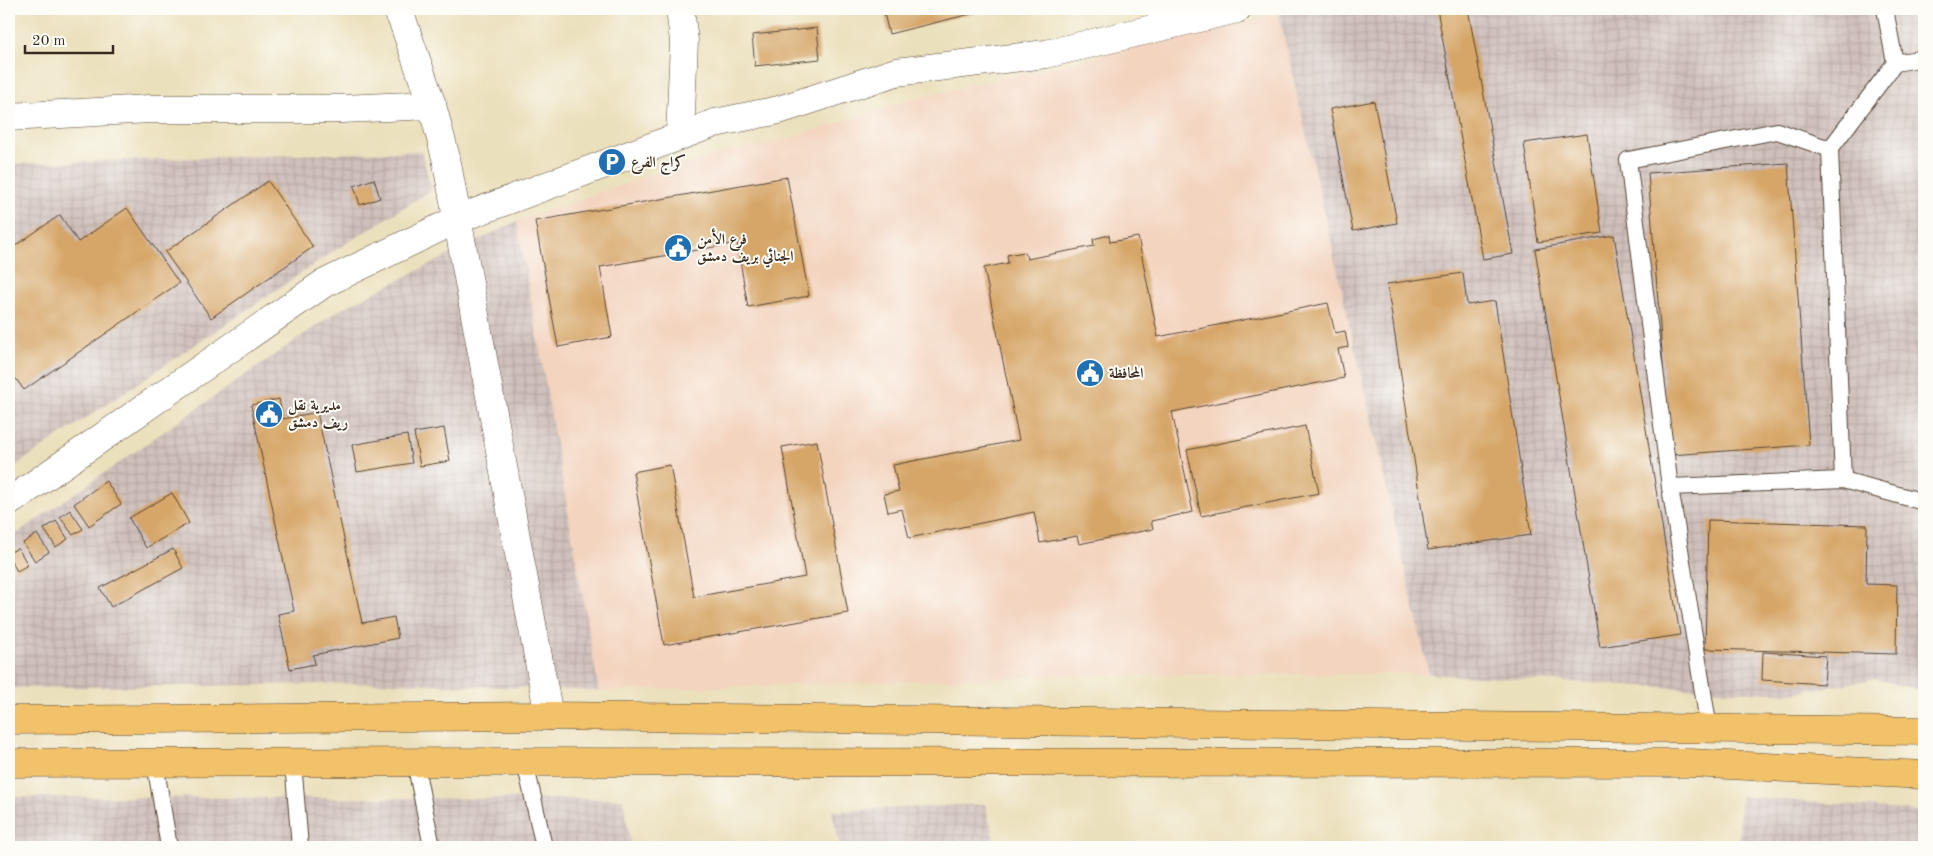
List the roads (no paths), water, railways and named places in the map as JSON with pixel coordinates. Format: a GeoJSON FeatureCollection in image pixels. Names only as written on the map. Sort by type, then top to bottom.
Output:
{"type":"FeatureCollection","features":[{"type":"Feature","properties":{"kind":"main road"},"geometry":{"type":"LineString","coordinates":[[9,720],[549,716],[1924,731]]}},
{"type":"Feature","properties":{"kind":"main road"},"geometry":{"type":"LineString","coordinates":[[9,763],[1690,763],[1924,774]]}},
{"type":"Feature","properties":{"kind":"street"},"geometry":{"type":"LineString","coordinates":[[397,9],[432,105],[446,158],[549,716]]}},
{"type":"Feature","properties":{"kind":"street"},"geometry":{"type":"LineString","coordinates":[[680,9],[684,42],[680,136]]}},
{"type":"Feature","properties":{"kind":"street"},"geometry":{"type":"LineString","coordinates":[[9,502],[323,284],[458,219],[715,123],[779,110],[896,72],[1046,54],[1237,9]]}},
{"type":"Feature","properties":{"kind":"street"},"geometry":{"type":"LineString","coordinates":[[9,116],[148,109],[342,108],[432,105]]}},
{"type":"Feature","properties":{"kind":"lane"},"geometry":{"type":"LineString","coordinates":[[1885,9],[1895,64]]}},
{"type":"Feature","properties":{"kind":"lane"},"geometry":{"type":"LineString","coordinates":[[1843,480],[1830,149],[1895,64],[1924,58]]}},
{"type":"Feature","properties":{"kind":"lane"},"geometry":{"type":"LineString","coordinates":[[1709,729],[1670,487],[1628,160],[1777,130],[1830,149]]}},
{"type":"Feature","properties":{"kind":"lane"},"geometry":{"type":"LineString","coordinates":[[1670,487],[1843,480],[1924,502]]}},
{"type":"Feature","properties":{"kind":"lane"},"geometry":{"type":"LineString","coordinates":[[293,762],[300,847]]}},
{"type":"Feature","properties":{"kind":"lane"},"geometry":{"type":"LineString","coordinates":[[415,762],[432,847]]}},
{"type":"Feature","properties":{"kind":"lane"},"geometry":{"type":"LineString","coordinates":[[525,762],[544,847]]}},
{"type":"Feature","properties":{"kind":"lane"},"geometry":{"type":"LineString","coordinates":[[155,763],[169,847]]}},
{"type":"Feature","properties":{"kind":"place","name":"كراج الفرع"},"geometry":{"type":"Point","coordinates":[612,162]}},
{"type":"Feature","properties":{"kind":"place","name":"فرع الأمن الجنائي بريف دمشق"},"geometry":{"type":"Point","coordinates":[678,248]}},
{"type":"Feature","properties":{"kind":"place","name":"المحافظة"},"geometry":{"type":"Point","coordinates":[1090,373]}},
{"type":"Feature","properties":{"kind":"place","name":"مديرية نقل ريف دمشق"},"geometry":{"type":"Point","coordinates":[269,414]}}]}
